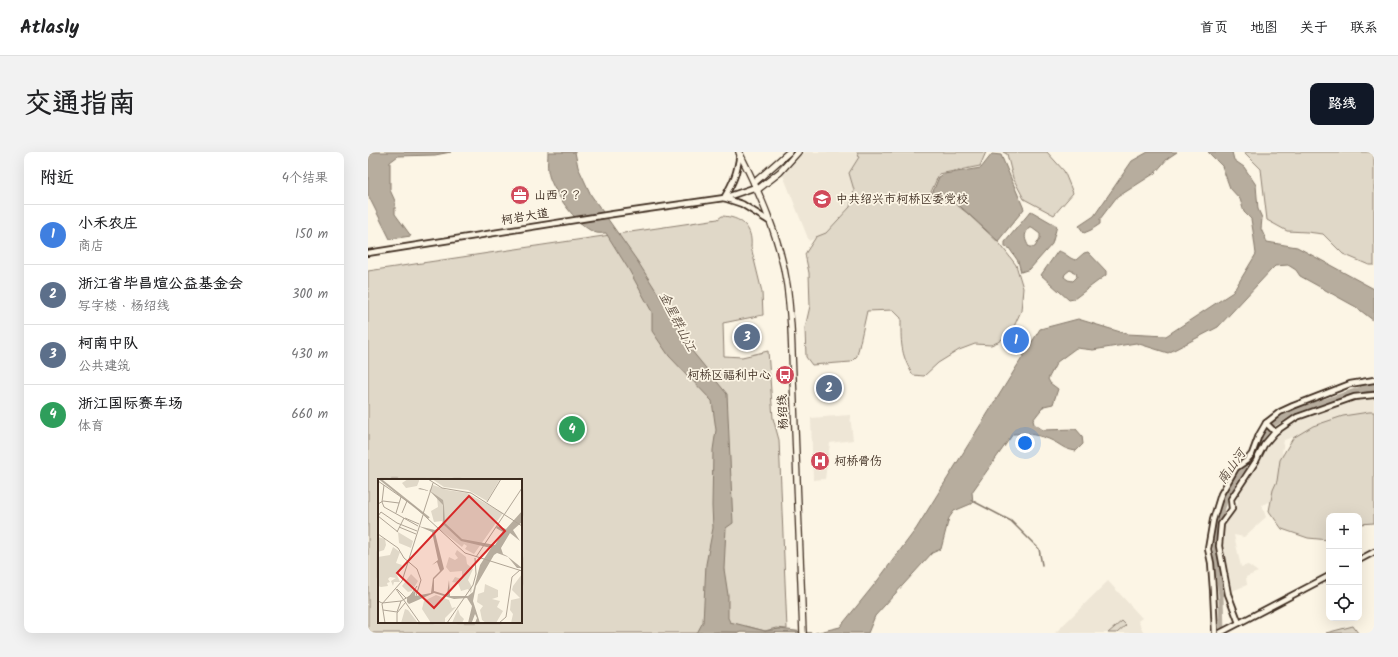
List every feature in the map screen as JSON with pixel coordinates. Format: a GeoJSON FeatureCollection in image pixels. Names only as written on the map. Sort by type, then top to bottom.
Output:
{"type":"FeatureCollection","features":[{"type":"Feature","properties":{"kind":"main road","name":"柯岩大道"},"geometry":{"type":"LineString","coordinates":[[756,187],[788,152]]}},
{"type":"Feature","properties":{"kind":"main road","name":"柯岩大道"},"geometry":{"type":"LineString","coordinates":[[756,187],[780,172],[798,152]]}},
{"type":"Feature","properties":{"kind":"main road","name":"杨绍线"},"geometry":{"type":"LineString","coordinates":[[739,153],[756,187],[779,248],[787,285],[791,328],[803,630]]}},
{"type":"Feature","properties":{"kind":"street"},"geometry":{"type":"LineString","coordinates":[[739,153],[737,170],[733,183],[724,198],[742,204],[769,221]]}},
{"type":"Feature","properties":{"kind":"street","name":"柯岩大道"},"geometry":{"type":"LineString","coordinates":[[368,253],[569,220],[724,198],[756,187]]}},
{"type":"Feature","properties":{"kind":"street"},"geometry":{"type":"LineString","coordinates":[[1215,633],[1213,590],[1208,549],[1213,520],[1221,494],[1236,468],[1246,461],[1252,454],[1259,435],[1266,423],[1280,412],[1350,384],[1374,380]]}},
{"type":"Feature","properties":{"kind":"street"},"geometry":{"type":"LineString","coordinates":[[1239,623],[1228,594],[1219,546],[1221,524],[1232,510],[1232,499],[1256,461],[1264,445],[1275,432],[1297,417],[1354,397],[1374,395]]}},
{"type":"Feature","properties":{"kind":"street"},"geometry":{"type":"LineString","coordinates":[[1266,423],[1275,432]]}},
{"type":"Feature","properties":{"kind":"street"},"geometry":{"type":"LineString","coordinates":[[1213,520],[1221,524]]}},
{"type":"Feature","properties":{"kind":"street"},"geometry":{"type":"LineString","coordinates":[[1362,558],[1374,552]]}},
{"type":"Feature","properties":{"kind":"street"},"geometry":{"type":"LineString","coordinates":[[1220,633],[1326,578]]}},
{"type":"Feature","properties":{"kind":"shaded area","name":"中共绍兴市柯桥区委党校"},"geometry":{"type":"Polygon","coordinates":[[[804,152],[857,152],[859,157],[849,173],[854,190],[850,207],[826,233],[809,241],[783,175],[804,152]]]}},
{"type":"Feature","properties":{"kind":"shaded area"},"geometry":{"type":"Polygon","coordinates":[[[857,152],[986,152],[980,166],[939,174],[931,192],[932,199],[949,199],[967,213],[1000,244],[1016,265],[1023,288],[1021,311],[1011,333],[991,345],[975,344],[959,350],[938,363],[924,376],[913,375],[903,354],[901,341],[901,318],[893,310],[867,311],[857,356],[851,362],[812,365],[806,357],[805,328],[810,306],[809,273],[805,254],[816,237],[826,233],[850,207],[854,190],[849,173],[859,157],[857,152]]]}},
{"type":"Feature","properties":{"kind":"shaded area"},"geometry":{"type":"Polygon","coordinates":[[[1003,152],[1047,152],[1064,171],[1073,193],[1054,215],[1024,199],[1013,178],[1007,154],[1003,152]]]}},
{"type":"Feature","properties":{"kind":"shaded area"},"geometry":{"type":"Polygon","coordinates":[[[1244,152],[1374,152],[1374,265],[1369,265],[1343,254],[1323,234],[1287,231],[1267,220],[1261,169],[1244,152]]]}},
{"type":"Feature","properties":{"kind":"shaded area"},"geometry":{"type":"Polygon","coordinates":[[[722,216],[735,218],[744,224],[750,234],[751,247],[762,292],[763,315],[723,323],[724,356],[742,357],[768,351],[773,418],[779,440],[787,629],[776,628],[765,631],[746,626],[739,633],[368,633],[368,271],[718,219],[722,216]]]}},
{"type":"Feature","properties":{"kind":"shaded area"},"geometry":{"type":"Polygon","coordinates":[[[1374,398],[1374,417],[1357,417],[1284,440],[1282,453],[1291,465],[1273,500],[1262,505],[1266,517],[1244,537],[1234,535],[1241,567],[1248,565],[1258,572],[1246,577],[1247,585],[1232,591],[1221,545],[1223,525],[1238,502],[1235,496],[1266,446],[1296,420],[1354,400],[1374,398]]]}},
{"type":"Feature","properties":{"kind":"shaded area"},"geometry":{"type":"Polygon","coordinates":[[[1374,412],[1374,523],[1362,524],[1362,513],[1326,513],[1326,540],[1308,538],[1282,529],[1269,511],[1273,490],[1277,481],[1280,460],[1293,438],[1313,426],[1343,416],[1374,412]]]}},
{"type":"Feature","properties":{"kind":"shaded area","name":"柯桥骨伤"},"geometry":{"type":"Polygon","coordinates":[[[850,415],[853,440],[830,443],[825,479],[813,480],[811,418],[850,415]]]}},
{"type":"Feature","properties":{"kind":"shaded area"},"geometry":{"type":"Polygon","coordinates":[[[1108,581],[1142,618],[1138,621],[1144,633],[1055,633],[1108,581]]]}},
{"type":"Feature","properties":{"kind":"shaded area"},"geometry":{"type":"Polygon","coordinates":[[[1122,621],[1126,625],[1117,633],[1108,633],[1122,621]]]}},
{"type":"Feature","properties":{"kind":"shaded area"},"geometry":{"type":"Polygon","coordinates":[[[1353,626],[1358,633],[1326,633],[1353,626]]]}},
{"type":"Feature","properties":{"kind":"water"},"geometry":{"type":"Polygon","coordinates":[[[368,152],[451,152],[435,155],[398,156],[390,162],[390,190],[395,201],[395,214],[411,236],[390,239],[368,195],[368,152]]]}},
{"type":"Feature","properties":{"kind":"water","name":"金星群山江"},"geometry":{"type":"Polygon","coordinates":[[[548,152],[575,152],[578,167],[591,195],[638,262],[667,308],[678,315],[685,330],[687,345],[727,394],[733,523],[726,528],[724,569],[728,595],[728,618],[730,622],[765,631],[780,629],[812,633],[697,633],[703,622],[706,564],[713,528],[713,450],[716,430],[712,401],[669,356],[652,331],[652,312],[629,270],[606,233],[595,233],[587,228],[565,206],[550,178],[548,171],[548,152]]]}},
{"type":"Feature","properties":{"kind":"water"},"geometry":{"type":"Polygon","coordinates":[[[1148,152],[1177,152],[1168,158],[1155,173],[1116,198],[1100,219],[1100,224],[1084,233],[1079,226],[1094,216],[1132,161],[1148,152]]]}},
{"type":"Feature","properties":{"kind":"water"},"geometry":{"type":"Polygon","coordinates":[[[1208,152],[1232,152],[1234,160],[1244,167],[1256,185],[1258,209],[1262,218],[1261,229],[1267,242],[1297,247],[1374,289],[1374,321],[1356,307],[1300,276],[1296,270],[1288,265],[1275,266],[1218,327],[1168,353],[1136,343],[1093,350],[1076,348],[1057,362],[1048,379],[1050,383],[1058,389],[1053,404],[1044,406],[1033,420],[1034,424],[1043,430],[1076,429],[1082,436],[1083,444],[1076,451],[1039,436],[1029,434],[1013,434],[972,492],[973,503],[954,511],[949,518],[941,549],[932,553],[875,616],[868,633],[815,633],[840,627],[878,580],[916,529],[1040,329],[1078,319],[1127,334],[1166,336],[1233,292],[1256,254],[1251,219],[1244,212],[1240,199],[1230,188],[1222,166],[1208,152]]]}},
{"type":"Feature","properties":{"kind":"water"},"geometry":{"type":"Polygon","coordinates":[[[992,154],[1001,155],[1024,209],[998,241],[950,197],[939,198],[932,194],[939,177],[944,174],[981,168],[992,154]]]}},
{"type":"Feature","properties":{"kind":"water"},"geometry":{"type":"Polygon","coordinates":[[[1031,211],[1057,226],[1052,244],[1030,269],[1021,272],[1018,261],[1009,248],[1005,247],[1005,242],[1031,211]],[[1029,228],[1025,238],[1029,247],[1035,247],[1040,238],[1040,234],[1032,228],[1029,228]]]}},
{"type":"Feature","properties":{"kind":"water"},"geometry":{"type":"Polygon","coordinates":[[[1058,251],[1076,260],[1084,253],[1088,252],[1106,271],[1106,275],[1074,299],[1069,300],[1041,275],[1058,251]],[[1070,270],[1064,277],[1073,281],[1077,277],[1076,273],[1070,270]]]}},
{"type":"Feature","properties":{"kind":"water"},"geometry":{"type":"Polygon","coordinates":[[[1374,383],[1374,391],[1362,392],[1360,385],[1374,383]]]}},
{"type":"Feature","properties":{"kind":"waterway","name":"南山河"},"geometry":{"type":"LineString","coordinates":[[1222,633],[1221,596],[1214,539],[1227,494],[1240,473],[1255,454],[1261,439],[1272,425],[1295,411],[1358,390],[1374,387]]}},
{"type":"Feature","properties":{"kind":"waterway"},"geometry":{"type":"LineString","coordinates":[[971,500],[1011,521],[1039,549],[1042,565]]}},
{"type":"Feature","properties":{"kind":"place","name":"山西？？"},"geometry":{"type":"Point","coordinates":[520,195]}},
{"type":"Feature","properties":{"kind":"place","name":"中共绍兴市柯桥区委党校"},"geometry":{"type":"Point","coordinates":[822,199]}},
{"type":"Feature","properties":{"kind":"place","name":"柯南中队"},"geometry":{"type":"Point","coordinates":[747,337]}},
{"type":"Feature","properties":{"kind":"place","name":"小禾农庄"},"geometry":{"type":"Point","coordinates":[1016,340]}},
{"type":"Feature","properties":{"kind":"place","name":"柯桥区福利中心"},"geometry":{"type":"Point","coordinates":[785,375]}},
{"type":"Feature","properties":{"kind":"place","name":"浙江省毕昌煊公益基金会"},"geometry":{"type":"Point","coordinates":[829,388]}},
{"type":"Feature","properties":{"kind":"place","name":"浙江国际赛车场"},"geometry":{"type":"Point","coordinates":[572,429]}},
{"type":"Feature","properties":{"kind":"place","name":"柯桥骨伤"},"geometry":{"type":"Point","coordinates":[820,461]}}]}
